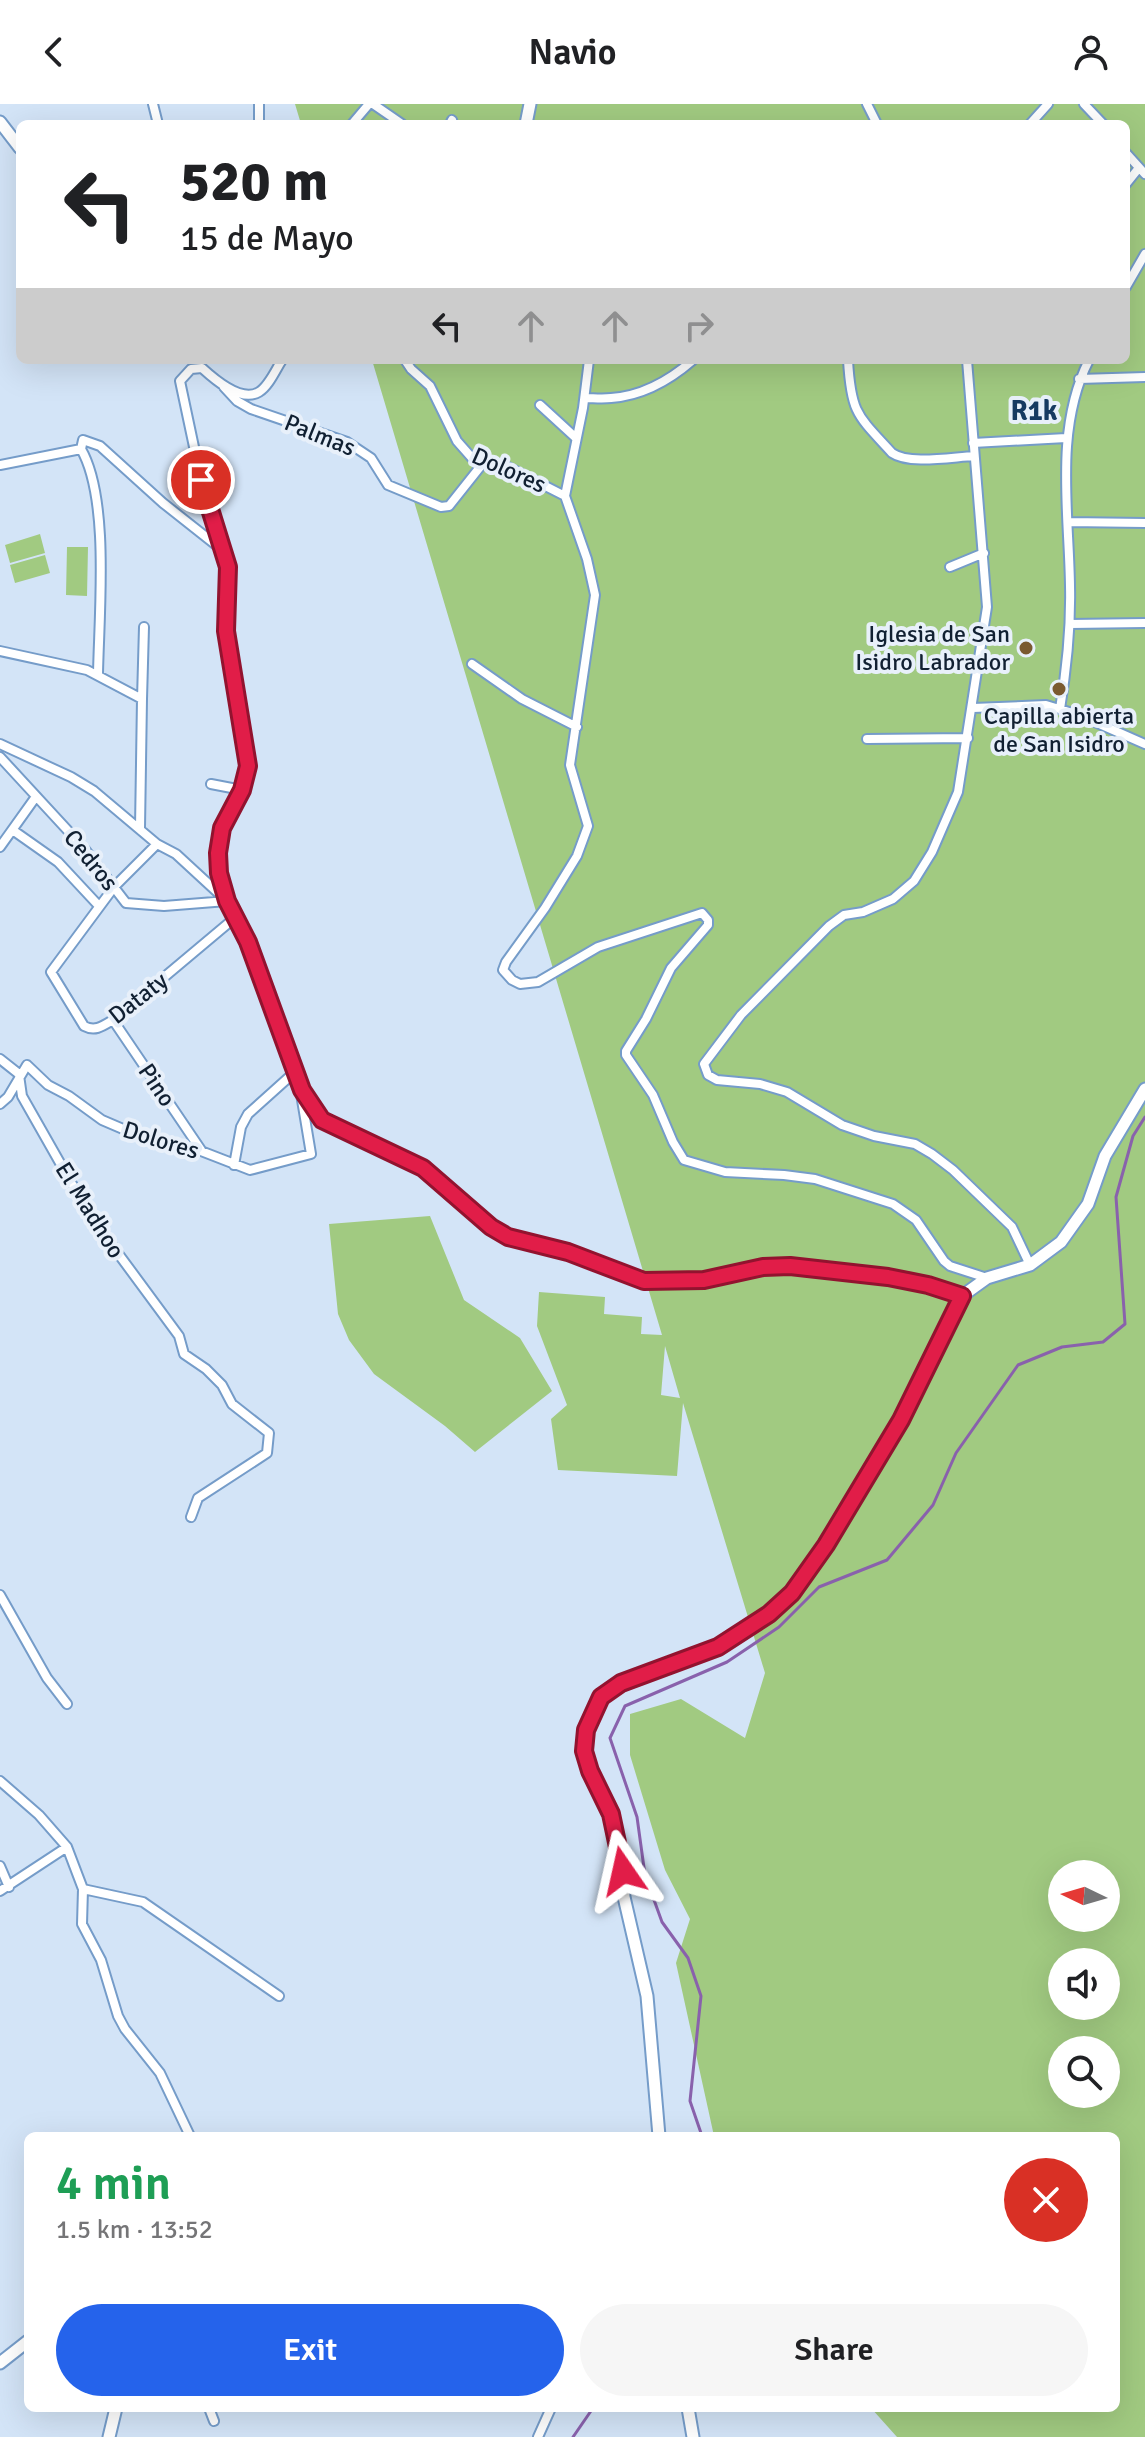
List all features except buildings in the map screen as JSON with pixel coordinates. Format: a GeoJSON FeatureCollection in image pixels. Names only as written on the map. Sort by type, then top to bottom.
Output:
{"type":"FeatureCollection","features":[{"type":"Feature","properties":{"kind":"main road"},"geometry":{"type":"LineString","coordinates":[[0,122],[16,143]]}},
{"type":"Feature","properties":{"kind":"main road"},"geometry":{"type":"LineString","coordinates":[[659,2132],[647,1996],[627,1911],[620,1852],[611,1814],[585,1760],[584,1743],[590,1718],[601,1697],[612,1689],[718,1647],[769,1614],[792,1593],[826,1545],[901,1420],[962,1296],[987,1278],[1030,1265],[1061,1242],[1083,1213],[1116,1134],[1145,1089]]}},
{"type":"Feature","properties":{"kind":"main road"},"geometry":{"type":"LineString","coordinates":[[0,2363],[24,2344]]}},
{"type":"Feature","properties":{"kind":"main road"},"geometry":{"type":"LineString","coordinates":[[109,2437],[115,2412]]}},
{"type":"Feature","properties":{"kind":"main road"},"geometry":{"type":"LineString","coordinates":[[690,2413],[693,2437]]}},
{"type":"Feature","properties":{"kind":"street"},"geometry":{"type":"LineString","coordinates":[[356,120],[371,104],[396,120]]}},
{"type":"Feature","properties":{"kind":"street"},"geometry":{"type":"LineString","coordinates":[[1034,120],[1048,104]]}},
{"type":"Feature","properties":{"kind":"street"},"geometry":{"type":"LineString","coordinates":[[1084,104],[1099,120]]}},
{"type":"Feature","properties":{"kind":"street"},"geometry":{"type":"LineString","coordinates":[[1130,280],[1145,254]]}},
{"type":"Feature","properties":{"kind":"street","name":"Palmas"},"geometry":{"type":"LineString","coordinates":[[220,383],[243,394],[256,394],[279,364]]}},
{"type":"Feature","properties":{"kind":"street","name":"Dolores"},"geometry":{"type":"LineString","coordinates":[[408,364],[430,386],[463,449],[472,458],[504,465],[565,496]]}},
{"type":"Feature","properties":{"kind":"street"},"geometry":{"type":"LineString","coordinates":[[589,364],[585,398],[565,496],[587,559],[595,595],[570,765],[588,826],[577,856],[503,970],[520,984],[538,982],[598,947],[702,913],[708,925],[671,968],[626,1051],[653,1095],[684,1160],[725,1172],[815,1179],[893,1204],[916,1220],[950,1266],[987,1278]]}},
{"type":"Feature","properties":{"kind":"street"},"geometry":{"type":"LineString","coordinates":[[585,398],[609,399],[654,387],[689,364]]}},
{"type":"Feature","properties":{"kind":"street"},"geometry":{"type":"LineString","coordinates":[[848,364],[851,395],[857,415],[897,457],[974,456]]}},
{"type":"Feature","properties":{"kind":"street"},"geometry":{"type":"LineString","coordinates":[[969,364],[987,607],[958,792],[932,852],[914,881],[893,899],[863,912],[844,915],[829,926],[741,1015],[705,1061],[704,1069],[717,1080],[760,1084],[787,1092],[856,1131],[915,1144],[953,1170],[996,1210],[1012,1227],[1030,1265]]}},
{"type":"Feature","properties":{"kind":"street"},"geometry":{"type":"LineString","coordinates":[[1060,709],[1070,648],[1066,438],[1079,379],[1087,364]]}},
{"type":"Feature","properties":{"kind":"street","name":"Palmas"},"geometry":{"type":"LineString","coordinates":[[227,901],[219,873],[220,836],[224,820],[242,790],[248,766],[226,631],[229,577],[226,553],[201,480],[180,381],[185,373],[202,368],[237,401],[251,409],[347,442],[371,458],[388,485],[436,506],[449,506],[484,462]]}},
{"type":"Feature","properties":{"kind":"street"},"geometry":{"type":"LineString","coordinates":[[1079,379],[1145,377]]}},
{"type":"Feature","properties":{"kind":"street"},"geometry":{"type":"LineString","coordinates":[[540,405],[576,438]]}},
{"type":"Feature","properties":{"kind":"street"},"geometry":{"type":"LineString","coordinates":[[973,443],[1066,438]]}},
{"type":"Feature","properties":{"kind":"street"},"geometry":{"type":"LineString","coordinates":[[98,674],[99,521],[91,467],[81,449],[83,440],[100,446],[163,503],[226,553]]}},
{"type":"Feature","properties":{"kind":"street"},"geometry":{"type":"LineString","coordinates":[[0,465],[81,449]]}},
{"type":"Feature","properties":{"kind":"street"},"geometry":{"type":"LineString","coordinates":[[1068,522],[1145,523]]}},
{"type":"Feature","properties":{"kind":"street"},"geometry":{"type":"LineString","coordinates":[[950,567],[984,553]]}},
{"type":"Feature","properties":{"kind":"street"},"geometry":{"type":"LineString","coordinates":[[1070,624],[1145,623]]}},
{"type":"Feature","properties":{"kind":"street"},"geometry":{"type":"LineString","coordinates":[[140,828],[144,627]]}},
{"type":"Feature","properties":{"kind":"street"},"geometry":{"type":"LineString","coordinates":[[0,651],[98,674],[142,699]]}},
{"type":"Feature","properties":{"kind":"street"},"geometry":{"type":"LineString","coordinates":[[472,664],[522,699],[577,727]]}},
{"type":"Feature","properties":{"kind":"street"},"geometry":{"type":"LineString","coordinates":[[973,708],[1046,705],[1145,744]]}},
{"type":"Feature","properties":{"kind":"street"},"geometry":{"type":"LineString","coordinates":[[867,739],[968,738]]}},
{"type":"Feature","properties":{"kind":"street"},"geometry":{"type":"LineString","coordinates":[[0,744],[94,791],[157,844],[176,854],[227,901],[237,916],[302,1090],[322,1120],[423,1168],[491,1227],[508,1237],[568,1252],[633,1278],[659,1282],[692,1281],[740,1274],[763,1267],[790,1266],[888,1277],[937,1287],[962,1296]]}},
{"type":"Feature","properties":{"kind":"street","name":"Cedros"},"geometry":{"type":"LineString","coordinates":[[0,757],[35,798],[56,816],[126,903],[227,901]]}},
{"type":"Feature","properties":{"kind":"street"},"geometry":{"type":"LineString","coordinates":[[211,784],[242,790]]}},
{"type":"Feature","properties":{"kind":"street"},"geometry":{"type":"LineString","coordinates":[[0,847],[35,798]]}},
{"type":"Feature","properties":{"kind":"street"},"geometry":{"type":"LineString","coordinates":[[14,831],[58,862],[99,906],[157,844]]}},
{"type":"Feature","properties":{"kind":"street","name":"Dataty"},"geometry":{"type":"LineString","coordinates":[[99,906],[51,972],[84,1026],[92,1029],[113,1020],[237,916]]}},
{"type":"Feature","properties":{"kind":"street","name":"Pino"},"geometry":{"type":"LineString","coordinates":[[113,1020],[201,1151]]}},
{"type":"Feature","properties":{"kind":"street"},"geometry":{"type":"LineString","coordinates":[[0,1059],[19,1074],[8,1097],[0,1104]]}},
{"type":"Feature","properties":{"kind":"street","name":"Dolores"},"geometry":{"type":"LineString","coordinates":[[19,1074],[27,1065],[48,1085],[115,1127],[201,1151],[250,1170],[311,1154],[302,1090]]}},
{"type":"Feature","properties":{"kind":"street"},"geometry":{"type":"LineString","coordinates":[[234,1165],[241,1127],[248,1114],[297,1070]]}},
{"type":"Feature","properties":{"kind":"street","name":"El Madhoo"},"geometry":{"type":"LineString","coordinates":[[19,1074],[22,1096],[89,1214],[179,1336],[187,1357],[219,1381],[232,1404],[265,1427],[270,1439],[267,1453],[198,1498],[191,1517]]}},
{"type":"Feature","properties":{"kind":"street"},"geometry":{"type":"LineString","coordinates":[[0,1595],[47,1678],[67,1704]]}},
{"type":"Feature","properties":{"kind":"street"},"geometry":{"type":"LineString","coordinates":[[0,1781],[39,1815],[67,1847],[83,1889],[82,1924],[101,1960],[118,2016],[160,2073],[188,2132]]}},
{"type":"Feature","properties":{"kind":"street"},"geometry":{"type":"LineString","coordinates":[[0,1866],[4,1889],[67,1847]]}},
{"type":"Feature","properties":{"kind":"street"},"geometry":{"type":"LineString","coordinates":[[83,1889],[143,1902],[279,1996]]}},
{"type":"Feature","properties":{"kind":"street"},"geometry":{"type":"LineString","coordinates":[[211,2412],[214,2421]]}},
{"type":"Feature","properties":{"kind":"street"},"geometry":{"type":"LineString","coordinates":[[538,2437],[549,2412]]}},
{"type":"Feature","properties":{"kind":"street"},"geometry":{"type":"LineString","coordinates":[[686,2437],[690,2413]]}},
{"type":"Feature","properties":{"kind":"green space"},"geometry":{"type":"Polygon","coordinates":[[[295,104],[1145,104],[1145,2437],[897,2437],[875,2412],[1120,2412],[1120,2132],[713,2132],[676,1963],[690,1919],[665,1870],[630,1755],[630,1714],[681,1699],[745,1738],[765,1673],[683,1403],[677,1476],[558,1470],[551,1419],[567,1405],[537,1326],[539,1292],[605,1297],[604,1314],[642,1317],[641,1334],[662,1335],[373,364],[1130,364],[1130,120],[300,120],[295,104]],[[665,1346],[661,1395],[680,1398],[665,1346]]]}},
{"type":"Feature","properties":{"kind":"green space"},"geometry":{"type":"Polygon","coordinates":[[[40,534],[45,553],[10,563],[5,545],[40,534]]]}},
{"type":"Feature","properties":{"kind":"green space"},"geometry":{"type":"Polygon","coordinates":[[[67,547],[88,547],[87,596],[66,595],[67,547]]]}},
{"type":"Feature","properties":{"kind":"green space"},"geometry":{"type":"Polygon","coordinates":[[[45,555],[50,573],[15,583],[10,565],[45,555]]]}},
{"type":"Feature","properties":{"kind":"green space"},"geometry":{"type":"Polygon","coordinates":[[[430,1216],[464,1300],[520,1338],[552,1391],[475,1452],[374,1374],[349,1340],[338,1314],[329,1224],[430,1216]]]}},
{"type":"Feature","properties":{"kind":"waterway"},"geometry":{"type":"LineString","coordinates":[[701,2132],[690,2101],[701,1996],[688,1958],[662,1922],[645,1875],[637,1817],[610,1738],[625,1706],[727,1662],[779,1627],[819,1587],[887,1560],[933,1505],[956,1453],[1018,1365],[1062,1347],[1103,1342],[1125,1324],[1116,1197],[1133,1136],[1145,1117]]}},
{"type":"Feature","properties":{"kind":"waterway"},"geometry":{"type":"LineString","coordinates":[[573,2437],[590,2412]]}},
{"type":"Feature","properties":{"kind":"place","name":"Iglesia de San Isidro Labrador"},"geometry":{"type":"Point","coordinates":[1026,648]}},
{"type":"Feature","properties":{"kind":"place","name":"Capilla abierta de San Isidro"},"geometry":{"type":"Point","coordinates":[1059,689]}},
{"type":"Feature","properties":{"kind":"district","name":"R1k"},"geometry":{"type":"Point","coordinates":[1034,411]}},
{"type":"Feature","properties":{"kind":"route"},"geometry":{"type":"LineString","coordinates":[[201,480],[226,553],[229,577],[226,631],[248,766],[242,790],[224,820],[218,853],[219,873],[227,901],[248,942],[302,1090],[322,1120],[423,1168],[491,1227],[508,1237],[568,1252],[633,1278],[659,1282],[704,1280],[763,1267],[790,1266],[888,1277],[946,1289],[962,1296],[901,1420],[826,1545],[792,1593],[769,1614],[718,1647],[621,1683],[601,1697],[586,1730],[585,1760],[611,1814],[623,1871]]}}]}
